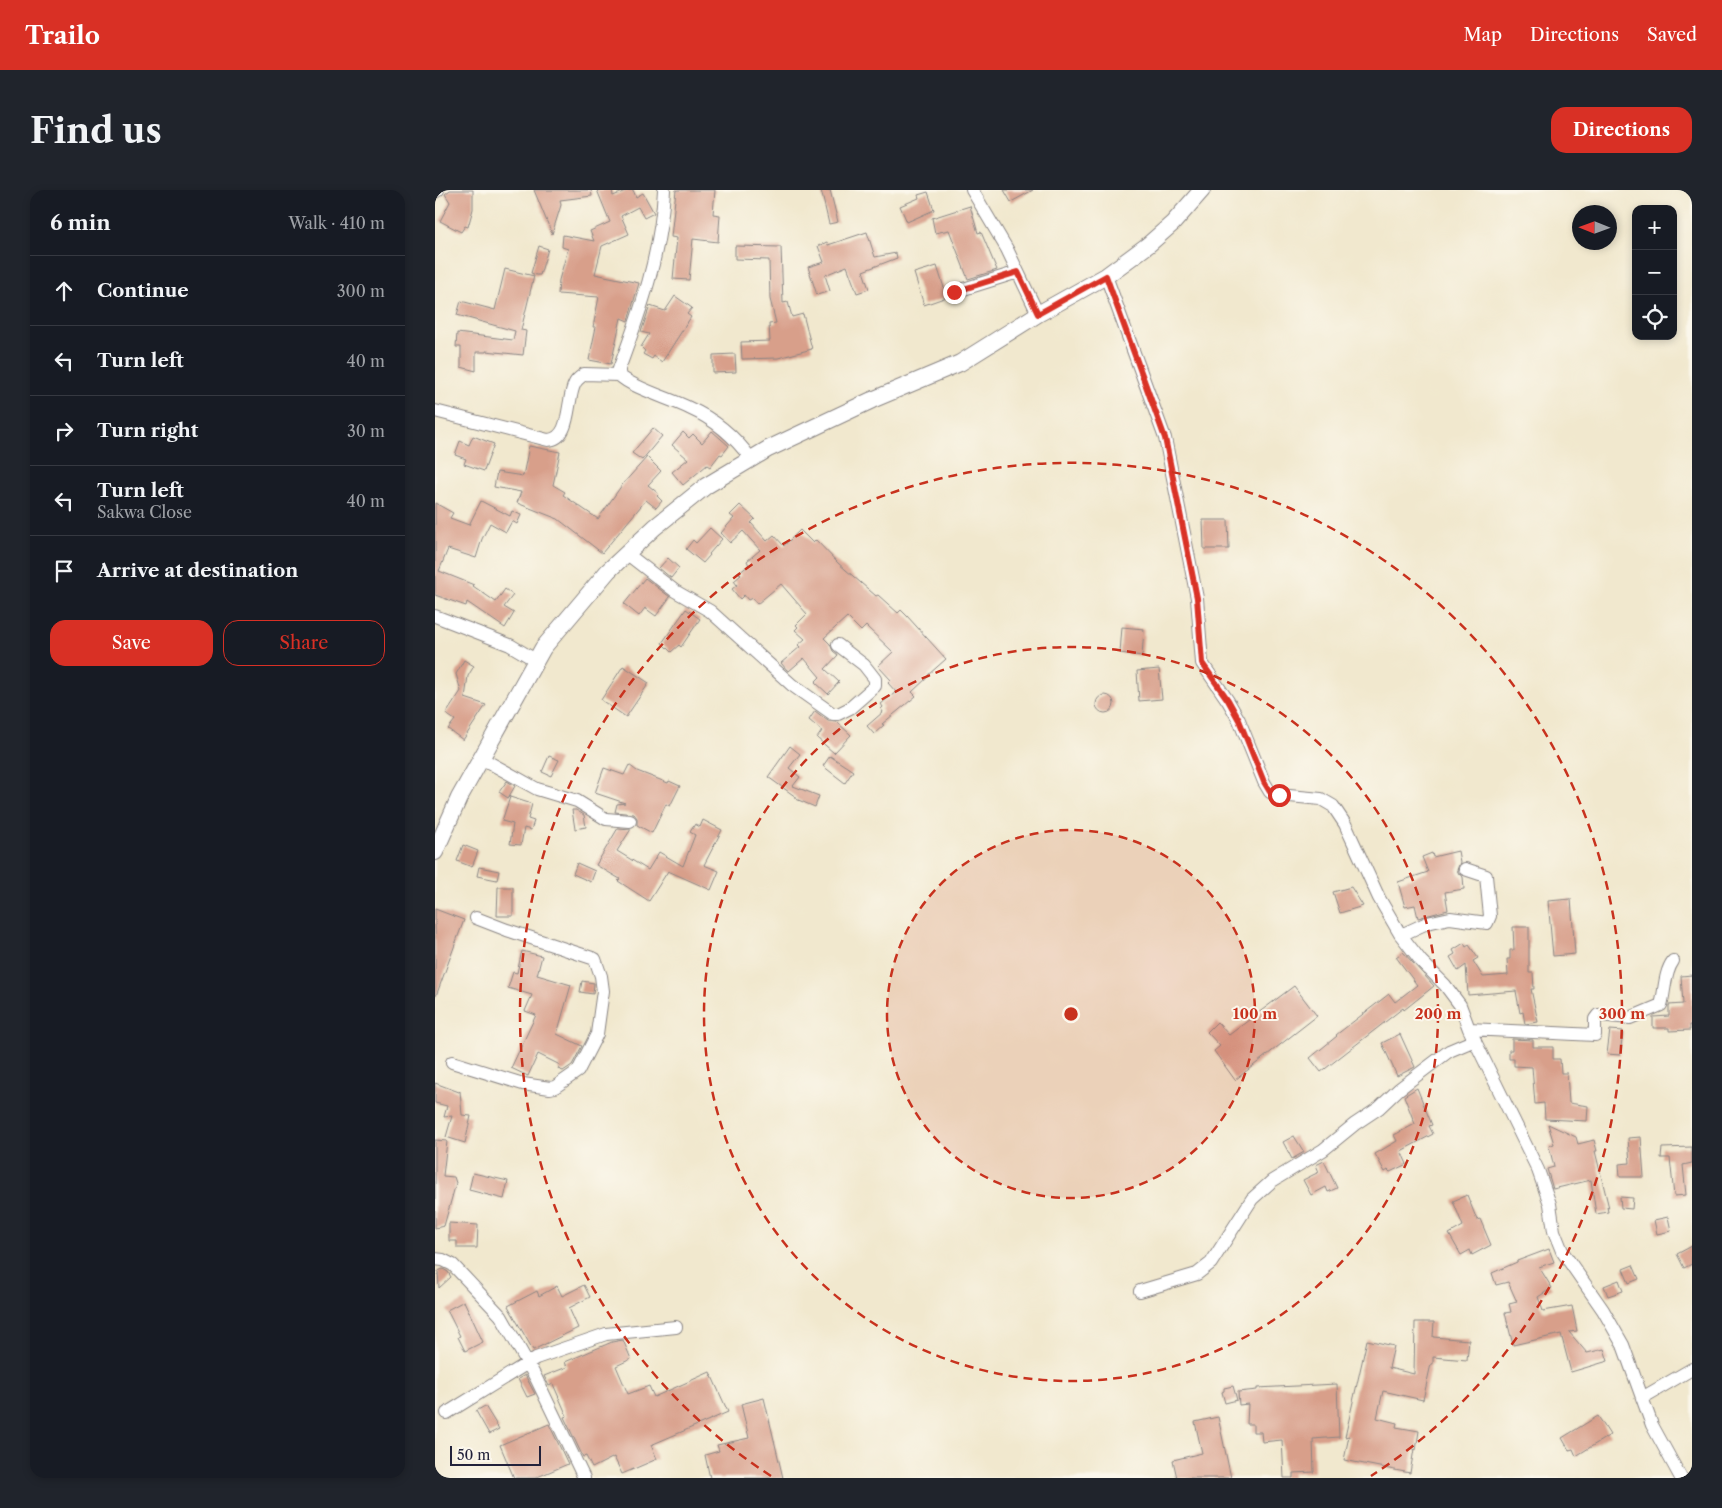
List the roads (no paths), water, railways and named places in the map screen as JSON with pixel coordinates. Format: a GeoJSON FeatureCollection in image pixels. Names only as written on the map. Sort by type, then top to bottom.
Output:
{"type":"FeatureCollection","features":[{"type":"Feature","properties":{"kind":"street"},"geometry":{"type":"LineString","coordinates":[[619,376],[619,369],[645,296],[653,267],[660,234],[664,190]]}},
{"type":"Feature","properties":{"kind":"street"},"geometry":{"type":"LineString","coordinates":[[972,190],[1007,249],[1038,314]]}},
{"type":"Feature","properties":{"kind":"street"},"geometry":{"type":"LineString","coordinates":[[435,852],[459,798],[543,648],[608,570],[655,527],[706,486],[768,449],[872,400],[960,363],[1038,314],[1106,276],[1148,245],[1173,223],[1202,190]]}},
{"type":"Feature","properties":{"kind":"street"},"geometry":{"type":"LineString","coordinates":[[954,292],[1018,272]]}},
{"type":"Feature","properties":{"kind":"street"},"geometry":{"type":"LineString","coordinates":[[1106,276],[1165,438],[1197,598],[1202,663],[1228,700],[1239,720],[1264,782],[1270,792],[1279,795],[1321,799],[1333,806],[1345,824],[1379,898],[1401,935],[1460,1005],[1472,1034],[1538,1170],[1549,1204],[1554,1231],[1562,1251],[1603,1310],[1623,1344],[1652,1425],[1681,1478]]}},
{"type":"Feature","properties":{"kind":"street"},"geometry":{"type":"LineString","coordinates":[[435,411],[553,440],[562,433],[575,382],[584,374],[619,376],[629,383],[691,408],[739,442],[751,459]]}},
{"type":"Feature","properties":{"kind":"street"},"geometry":{"type":"LineString","coordinates":[[626,553],[675,590],[709,610],[792,685],[833,714],[839,714],[850,708],[875,686],[875,679],[864,665],[839,645]]}},
{"type":"Feature","properties":{"kind":"street"},"geometry":{"type":"LineString","coordinates":[[435,616],[510,645],[537,661]]}},
{"type":"Feature","properties":{"kind":"street"},"geometry":{"type":"LineString","coordinates":[[481,758],[537,789],[577,801],[606,819],[630,821]]}},
{"type":"Feature","properties":{"kind":"street"},"geometry":{"type":"LineString","coordinates":[[1401,935],[1427,923],[1449,918],[1487,923],[1490,916],[1486,876],[1465,870]]}},
{"type":"Feature","properties":{"kind":"street"},"geometry":{"type":"LineString","coordinates":[[452,1062],[523,1084],[550,1088],[555,1087],[578,1071],[597,1034],[603,991],[601,976],[595,959],[523,936],[477,918]]}},
{"type":"Feature","properties":{"kind":"street"},"geometry":{"type":"LineString","coordinates":[[1140,1291],[1197,1274],[1211,1263],[1253,1199],[1272,1181],[1323,1150],[1472,1034],[1595,1035],[1595,1019],[1598,1014],[1630,1018],[1661,1005],[1665,993],[1667,972],[1673,961]]}},
{"type":"Feature","properties":{"kind":"street"},"geometry":{"type":"LineString","coordinates":[[435,1259],[443,1260],[453,1265],[501,1316],[527,1363],[584,1478]]}},
{"type":"Feature","properties":{"kind":"street"},"geometry":{"type":"LineString","coordinates":[[447,1413],[536,1358],[607,1334],[676,1327]]}},
{"type":"Feature","properties":{"kind":"street"},"geometry":{"type":"LineString","coordinates":[[1642,1398],[1692,1369]]}}]}
